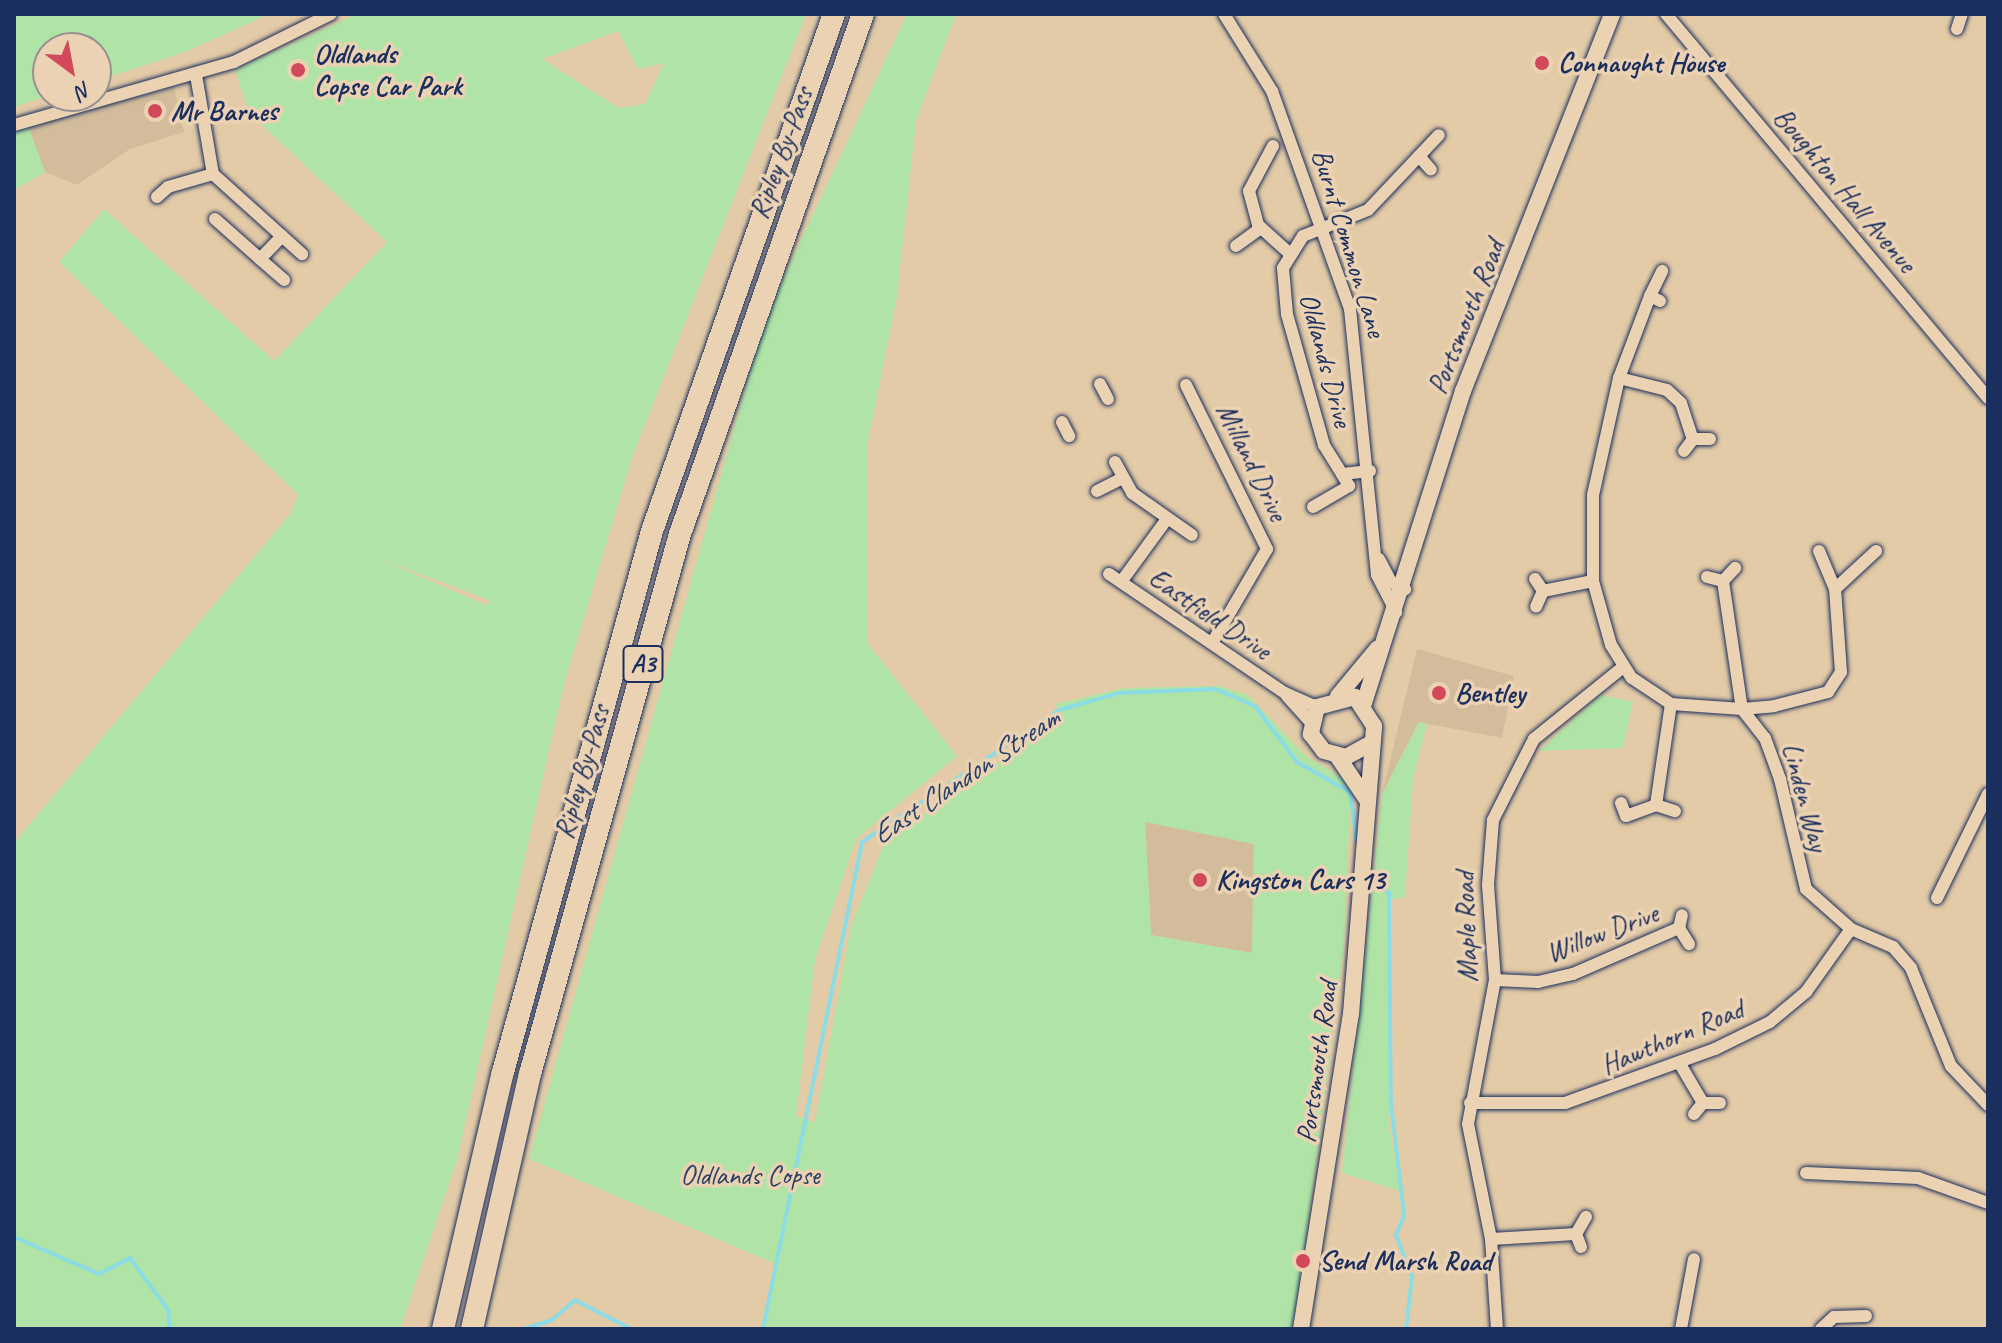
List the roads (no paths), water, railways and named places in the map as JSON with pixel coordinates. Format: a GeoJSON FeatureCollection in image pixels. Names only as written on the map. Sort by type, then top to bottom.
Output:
{"type":"FeatureCollection","features":[{"type":"Feature","properties":{"kind":"highway","name":"Ripley By-Pass"},"geometry":{"type":"LineString","coordinates":[[443,1329],[507,1057],[652,531],[834,14]]}},
{"type":"Feature","properties":{"kind":"highway","name":"Ripley By-Pass"},"geometry":{"type":"LineString","coordinates":[[472,1329],[530,1074],[680,534],[863,14]]}},
{"type":"Feature","properties":{"kind":"main road","name":"Portsmouth Road"},"geometry":{"type":"LineString","coordinates":[[1301,1329],[1364,876],[1369,744],[1374,726],[1364,703],[1382,644],[1405,589],[1463,391],[1612,14]]}},
{"type":"Feature","properties":{"kind":"main road","name":"Portsmouth Road"},"geometry":{"type":"LineString","coordinates":[[1314,715],[1338,696],[1382,644]]}},
{"type":"Feature","properties":{"kind":"main road"},"geometry":{"type":"LineString","coordinates":[[1338,696],[1364,703]]}},
{"type":"Feature","properties":{"kind":"main road"},"geometry":{"type":"LineString","coordinates":[[1314,715],[1316,744],[1338,757],[1368,801]]}},
{"type":"Feature","properties":{"kind":"main road"},"geometry":{"type":"LineString","coordinates":[[1338,757],[1369,744]]}},
{"type":"Feature","properties":{"kind":"street"},"geometry":{"type":"LineString","coordinates":[[14,125],[196,75],[331,14]]}},
{"type":"Feature","properties":{"kind":"street","name":"Burnt Common Lane"},"geometry":{"type":"LineString","coordinates":[[1224,14],[1272,91],[1323,225],[1357,342],[1379,586],[1397,613]]}},
{"type":"Feature","properties":{"kind":"street","name":"Boughton Hall Avenue"},"geometry":{"type":"LineString","coordinates":[[1666,14],[1988,398]]}},
{"type":"Feature","properties":{"kind":"street"},"geometry":{"type":"LineString","coordinates":[[1957,29],[1962,14]]}},
{"type":"Feature","properties":{"kind":"street"},"geometry":{"type":"LineString","coordinates":[[196,75],[213,174],[302,254]]}},
{"type":"Feature","properties":{"kind":"street"},"geometry":{"type":"LineString","coordinates":[[1273,146],[1249,191],[1261,228],[1288,252],[1323,225],[1347,224],[1368,210],[1439,135]]}},
{"type":"Feature","properties":{"kind":"street"},"geometry":{"type":"LineString","coordinates":[[1419,156],[1431,170]]}},
{"type":"Feature","properties":{"kind":"street"},"geometry":{"type":"LineString","coordinates":[[157,197],[213,174]]}},
{"type":"Feature","properties":{"kind":"street"},"geometry":{"type":"LineString","coordinates":[[215,219],[284,280]]}},
{"type":"Feature","properties":{"kind":"street"},"geometry":{"type":"LineString","coordinates":[[1236,246],[1261,228]]}},
{"type":"Feature","properties":{"kind":"street"},"geometry":{"type":"LineString","coordinates":[[260,259],[282,236]]}},
{"type":"Feature","properties":{"kind":"street","name":"Oldlands Drive"},"geometry":{"type":"LineString","coordinates":[[1288,252],[1283,296],[1297,356],[1324,445],[1342,474]]}},
{"type":"Feature","properties":{"kind":"street"},"geometry":{"type":"LineString","coordinates":[[1662,271],[1655,299],[1619,378],[1593,495],[1593,581],[1622,668],[1671,704],[1742,709],[1828,692],[1841,672],[1835,589],[1819,551]]}},
{"type":"Feature","properties":{"kind":"street"},"geometry":{"type":"LineString","coordinates":[[1619,378],[1667,390],[1681,403],[1693,439]]}},
{"type":"Feature","properties":{"kind":"street"},"geometry":{"type":"LineString","coordinates":[[1100,384],[1108,399]]}},
{"type":"Feature","properties":{"kind":"street","name":"Milland Drive"},"geometry":{"type":"LineString","coordinates":[[1186,385],[1267,549],[1212,643]]}},
{"type":"Feature","properties":{"kind":"street"},"geometry":{"type":"LineString","coordinates":[[1062,422],[1069,436]]}},
{"type":"Feature","properties":{"kind":"street"},"geometry":{"type":"LineString","coordinates":[[1693,439],[1710,439]]}},
{"type":"Feature","properties":{"kind":"street"},"geometry":{"type":"LineString","coordinates":[[1684,451],[1693,439]]}},
{"type":"Feature","properties":{"kind":"street"},"geometry":{"type":"LineString","coordinates":[[1115,462],[1122,478],[1167,519],[1192,535]]}},
{"type":"Feature","properties":{"kind":"street"},"geometry":{"type":"LineString","coordinates":[[1313,507],[1349,486],[1342,474],[1370,471]]}},
{"type":"Feature","properties":{"kind":"street"},"geometry":{"type":"LineString","coordinates":[[1097,491],[1122,478]]}},
{"type":"Feature","properties":{"kind":"street"},"geometry":{"type":"LineString","coordinates":[[1121,582],[1167,519]]}},
{"type":"Feature","properties":{"kind":"street"},"geometry":{"type":"LineString","coordinates":[[1835,589],[1876,551]]}},
{"type":"Feature","properties":{"kind":"street","name":"Burnt Common Lane"},"geometry":{"type":"LineString","coordinates":[[1377,552],[1391,582],[1405,589]]}},
{"type":"Feature","properties":{"kind":"street"},"geometry":{"type":"LineString","coordinates":[[1723,581],[1735,568]]}},
{"type":"Feature","properties":{"kind":"street","name":"Eastfield Drive"},"geometry":{"type":"LineString","coordinates":[[1109,574],[1314,715]]}},
{"type":"Feature","properties":{"kind":"street"},"geometry":{"type":"LineString","coordinates":[[1707,577],[1723,581]]}},
{"type":"Feature","properties":{"kind":"street"},"geometry":{"type":"LineString","coordinates":[[1535,579],[1543,591]]}},
{"type":"Feature","properties":{"kind":"street"},"geometry":{"type":"LineString","coordinates":[[1543,591],[1593,581]]}},
{"type":"Feature","properties":{"kind":"street"},"geometry":{"type":"LineString","coordinates":[[1723,581],[1742,709]]}},
{"type":"Feature","properties":{"kind":"street"},"geometry":{"type":"LineString","coordinates":[[1536,607],[1543,591]]}},
{"type":"Feature","properties":{"kind":"street","name":"Maple Road"},"geometry":{"type":"LineString","coordinates":[[1497,1329],[1491,1239],[1473,1179],[1470,1103],[1495,980],[1487,863],[1501,795],[1551,721],[1622,668]]}},
{"type":"Feature","properties":{"kind":"street"},"geometry":{"type":"LineString","coordinates":[[1656,805],[1671,704]]}},
{"type":"Feature","properties":{"kind":"street","name":"Linden Way"},"geometry":{"type":"LineString","coordinates":[[1742,709],[1765,738],[1780,779],[1806,889],[1851,929],[1893,947],[1911,968],[1951,1066],[1988,1105]]}},
{"type":"Feature","properties":{"kind":"street"},"geometry":{"type":"LineString","coordinates":[[1937,898],[1988,794]]}},
{"type":"Feature","properties":{"kind":"street"},"geometry":{"type":"LineString","coordinates":[[1621,803],[1626,816],[1656,805],[1675,811]]}},
{"type":"Feature","properties":{"kind":"street","name":"Willow Drive"},"geometry":{"type":"LineString","coordinates":[[1682,915],[1679,928],[1689,944]]}},
{"type":"Feature","properties":{"kind":"street","name":"Willow Drive"},"geometry":{"type":"LineString","coordinates":[[1495,980],[1556,979],[1679,928]]}},
{"type":"Feature","properties":{"kind":"street","name":"Hawthorn Road"},"geometry":{"type":"LineString","coordinates":[[1470,1103],[1565,1103],[1680,1064],[1770,1022],[1806,992],[1851,929]]}},
{"type":"Feature","properties":{"kind":"street"},"geometry":{"type":"LineString","coordinates":[[1680,1064],[1703,1103]]}},
{"type":"Feature","properties":{"kind":"street"},"geometry":{"type":"LineString","coordinates":[[1703,1103],[1720,1103]]}},
{"type":"Feature","properties":{"kind":"street"},"geometry":{"type":"LineString","coordinates":[[1694,1114],[1703,1103]]}},
{"type":"Feature","properties":{"kind":"street"},"geometry":{"type":"LineString","coordinates":[[1806,1173],[1918,1178],[1988,1203]]}},
{"type":"Feature","properties":{"kind":"street"},"geometry":{"type":"LineString","coordinates":[[1576,1234],[1586,1217]]}},
{"type":"Feature","properties":{"kind":"street"},"geometry":{"type":"LineString","coordinates":[[1491,1239],[1576,1234]]}},
{"type":"Feature","properties":{"kind":"street"},"geometry":{"type":"LineString","coordinates":[[1576,1234],[1581,1247]]}},
{"type":"Feature","properties":{"kind":"street"},"geometry":{"type":"LineString","coordinates":[[1681,1329],[1694,1259]]}},
{"type":"Feature","properties":{"kind":"street"},"geometry":{"type":"LineString","coordinates":[[1821,1329],[1834,1317],[1866,1316]]}},
{"type":"Feature","properties":{"kind":"waterway","name":"East Clandon Stream"},"geometry":{"type":"LineString","coordinates":[[763,1329],[862,842],[1059,710],[1119,693],[1216,689],[1255,706],[1297,762],[1350,792],[1357,844]]}},
{"type":"Feature","properties":{"kind":"waterway","name":"East Clandon Stream"},"geometry":{"type":"LineString","coordinates":[[1368,870],[1389,893],[1391,1103],[1404,1216],[1396,1235],[1412,1277],[1406,1329]]}},
{"type":"Feature","properties":{"kind":"waterway","name":"East Clandon Stream"},"geometry":{"type":"LineString","coordinates":[[14,1237],[99,1274],[130,1258],[168,1310],[170,1329]]}},
{"type":"Feature","properties":{"kind":"waterway","name":"East Clandon Stream"},"geometry":{"type":"LineString","coordinates":[[523,1329],[552,1320],[575,1300],[631,1329]]}},
{"type":"Feature","properties":{"kind":"place","name":"Connaught House"},"geometry":{"type":"Point","coordinates":[1542,63]}},
{"type":"Feature","properties":{"kind":"place","name":"Oldlands Copse Car Park"},"geometry":{"type":"Point","coordinates":[298,70]}},
{"type":"Feature","properties":{"kind":"place","name":"Mr Barnes"},"geometry":{"type":"Point","coordinates":[155,111]}},
{"type":"Feature","properties":{"kind":"place","name":"Bentley"},"geometry":{"type":"Point","coordinates":[1439,693]}},
{"type":"Feature","properties":{"kind":"place","name":"Kingston Cars 13"},"geometry":{"type":"Point","coordinates":[1200,880]}},
{"type":"Feature","properties":{"kind":"place","name":"Send Marsh Road"},"geometry":{"type":"Point","coordinates":[1303,1261]}},
{"type":"Feature","properties":{"kind":"park label","name":"Oldlands Copse"},"geometry":{"type":"Point","coordinates":[750,1175]}}]}
